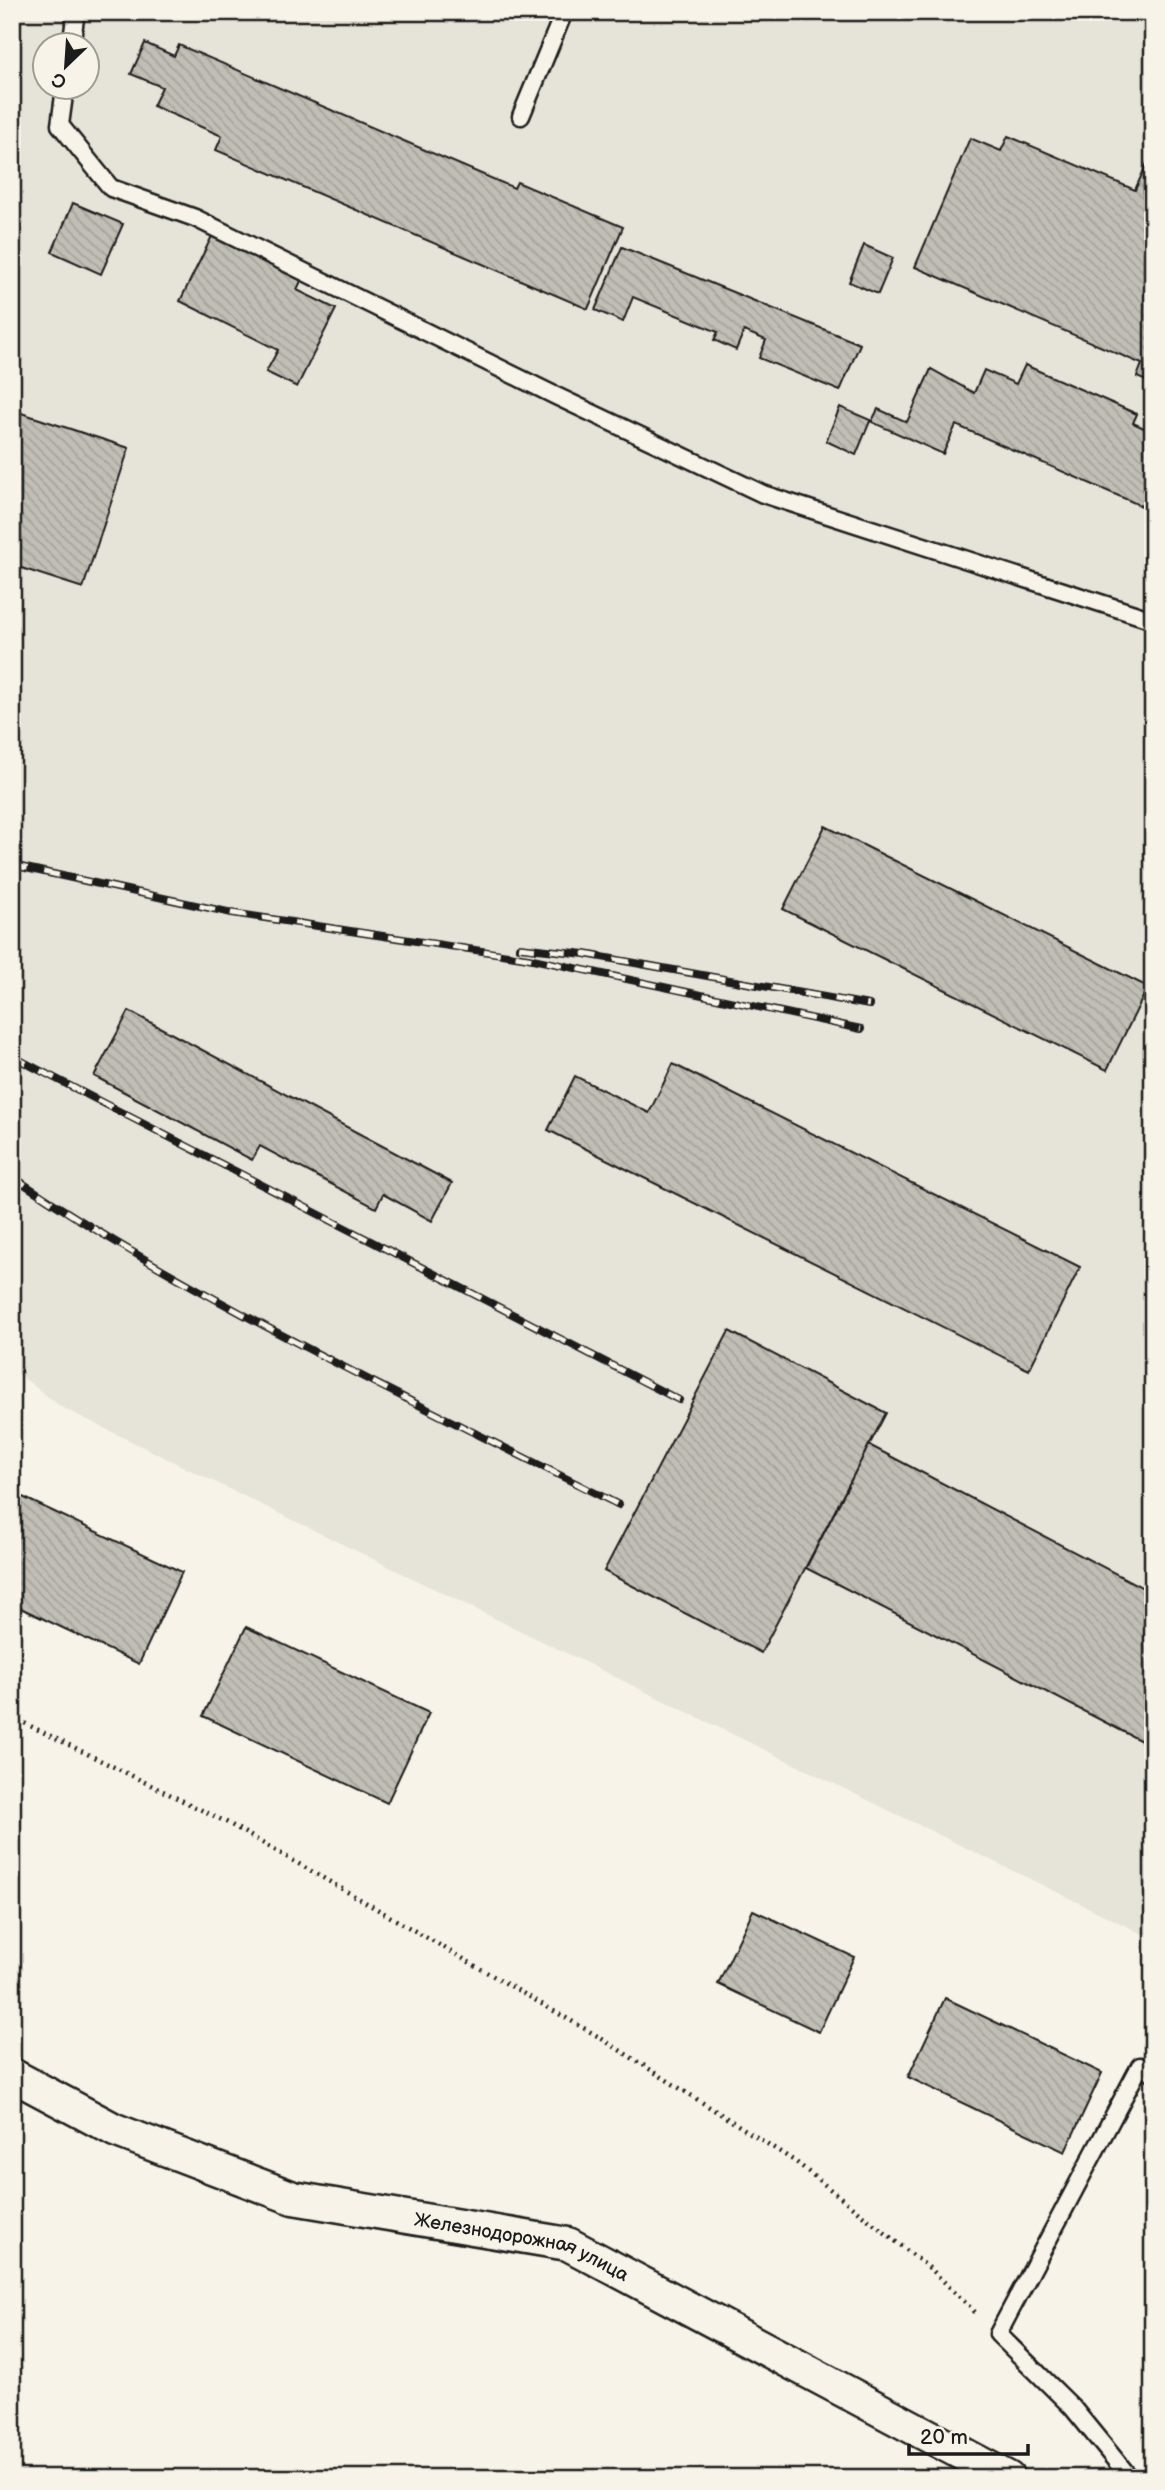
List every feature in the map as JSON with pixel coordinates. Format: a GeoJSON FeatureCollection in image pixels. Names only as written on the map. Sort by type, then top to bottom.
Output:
{"type":"FeatureCollection","features":[{"type":"Feature","properties":{"kind":"street","name":"Железнодорожная улица"},"geometry":{"type":"LineString","coordinates":[[12,2075],[115,2130],[293,2197],[568,2244],[1008,2478]]}},
{"type":"Feature","properties":{"kind":"lane"},"geometry":{"type":"LineString","coordinates":[[73,32],[76,12]]}},
{"type":"Feature","properties":{"kind":"lane"},"geometry":{"type":"LineString","coordinates":[[522,117],[564,12]]}},
{"type":"Feature","properties":{"kind":"lane"},"geometry":{"type":"LineString","coordinates":[[63,102],[60,125],[110,188],[195,218],[556,396],[764,494],[1153,620]]}},
{"type":"Feature","properties":{"kind":"lane"},"geometry":{"type":"LineString","coordinates":[[1130,2478],[1072,2407],[998,2334],[1140,2066],[1153,2073]]}},
{"type":"Feature","properties":{"kind":"path"},"geometry":{"type":"LineString","coordinates":[[12,1717],[226,1822],[599,2037],[796,2162],[933,2271],[998,2334]]}},
{"type":"Feature","properties":{"kind":"shaded area"},"geometry":{"type":"Polygon","coordinates":[[[12,12],[1153,12],[1153,1939],[61,1407],[12,1369],[12,12]]]}},
{"type":"Feature","properties":{"kind":"building"},"geometry":{"type":"Polygon","coordinates":[[[145,43],[174,56],[179,45],[514,188],[517,182],[623,227],[588,309],[216,150],[222,136],[153,106],[162,87],[131,74],[145,43]]]}},
{"type":"Feature","properties":{"kind":"building"},"geometry":{"type":"Polygon","coordinates":[[[1008,136],[1135,190],[1153,150],[1153,384],[1137,377],[1142,364],[915,267],[970,138],[1001,151],[1008,136]]]}},
{"type":"Feature","properties":{"kind":"building"},"geometry":{"type":"Polygon","coordinates":[[[73,203],[123,224],[101,274],[52,252],[73,203]]]}},
{"type":"Feature","properties":{"kind":"building"},"geometry":{"type":"Polygon","coordinates":[[[214,232],[303,276],[297,290],[336,309],[297,387],[266,372],[278,350],[180,301],[214,232]]]}},
{"type":"Feature","properties":{"kind":"building"},"geometry":{"type":"Polygon","coordinates":[[[864,245],[893,258],[878,294],[849,282],[864,245]]]}},
{"type":"Feature","properties":{"kind":"building"},"geometry":{"type":"Polygon","coordinates":[[[622,247],[860,344],[840,391],[759,358],[766,340],[744,331],[736,350],[714,340],[718,332],[633,297],[623,322],[595,310],[622,247]]]}},
{"type":"Feature","properties":{"kind":"building"},"geometry":{"type":"Polygon","coordinates":[[[1025,365],[1137,414],[1133,423],[1153,432],[1153,511],[956,425],[943,454],[870,421],[856,455],[826,441],[840,407],[872,421],[878,409],[907,422],[931,369],[974,393],[984,370],[1016,384],[1025,365]]]}},
{"type":"Feature","properties":{"kind":"building"},"geometry":{"type":"Polygon","coordinates":[[[12,410],[129,448],[83,588],[12,565],[12,410]]]}},
{"type":"Feature","properties":{"kind":"building"},"geometry":{"type":"Polygon","coordinates":[[[825,826],[1148,987],[1107,1070],[783,909],[825,826]]]}},
{"type":"Feature","properties":{"kind":"building"},"geometry":{"type":"Polygon","coordinates":[[[129,1011],[452,1183],[432,1221],[383,1194],[376,1208],[260,1146],[252,1160],[94,1076],[129,1011]]]}},
{"type":"Feature","properties":{"kind":"building"},"geometry":{"type":"Polygon","coordinates":[[[673,1064],[1080,1267],[1029,1370],[548,1130],[575,1076],[649,1113],[673,1064]]]}},
{"type":"Feature","properties":{"kind":"building"},"geometry":{"type":"Polygon","coordinates":[[[729,1331],[886,1413],[761,1653],[604,1571],[729,1331]]]}},
{"type":"Feature","properties":{"kind":"building"},"geometry":{"type":"Polygon","coordinates":[[[869,1445],[1153,1593],[1153,1747],[806,1568],[869,1445]]]}},
{"type":"Feature","properties":{"kind":"building"},"geometry":{"type":"Polygon","coordinates":[[[12,1492],[182,1572],[139,1664],[12,1604],[12,1492]]]}},
{"type":"Feature","properties":{"kind":"building"},"geometry":{"type":"Polygon","coordinates":[[[246,1627],[429,1713],[387,1803],[203,1716],[246,1627]]]}},
{"type":"Feature","properties":{"kind":"building"},"geometry":{"type":"Polygon","coordinates":[[[753,1910],[854,1957],[819,2032],[718,1984],[753,1910]]]}},
{"type":"Feature","properties":{"kind":"building"},"geometry":{"type":"Polygon","coordinates":[[[945,1998],[1102,2073],[1065,2152],[908,2077],[945,1998]]]}},
{"type":"Feature","properties":{"kind":"railway"},"geometry":{"type":"LineString","coordinates":[[12,865],[232,913],[528,958],[861,1029]]}},
{"type":"Feature","properties":{"kind":"railway"},"geometry":{"type":"LineString","coordinates":[[519,947],[585,954],[869,1005]]}},
{"type":"Feature","properties":{"kind":"railway"},"geometry":{"type":"LineString","coordinates":[[12,1056],[679,1400]]}},
{"type":"Feature","properties":{"kind":"railway"},"geometry":{"type":"LineString","coordinates":[[12,1176],[85,1223],[234,1309],[619,1505]]}}]}
